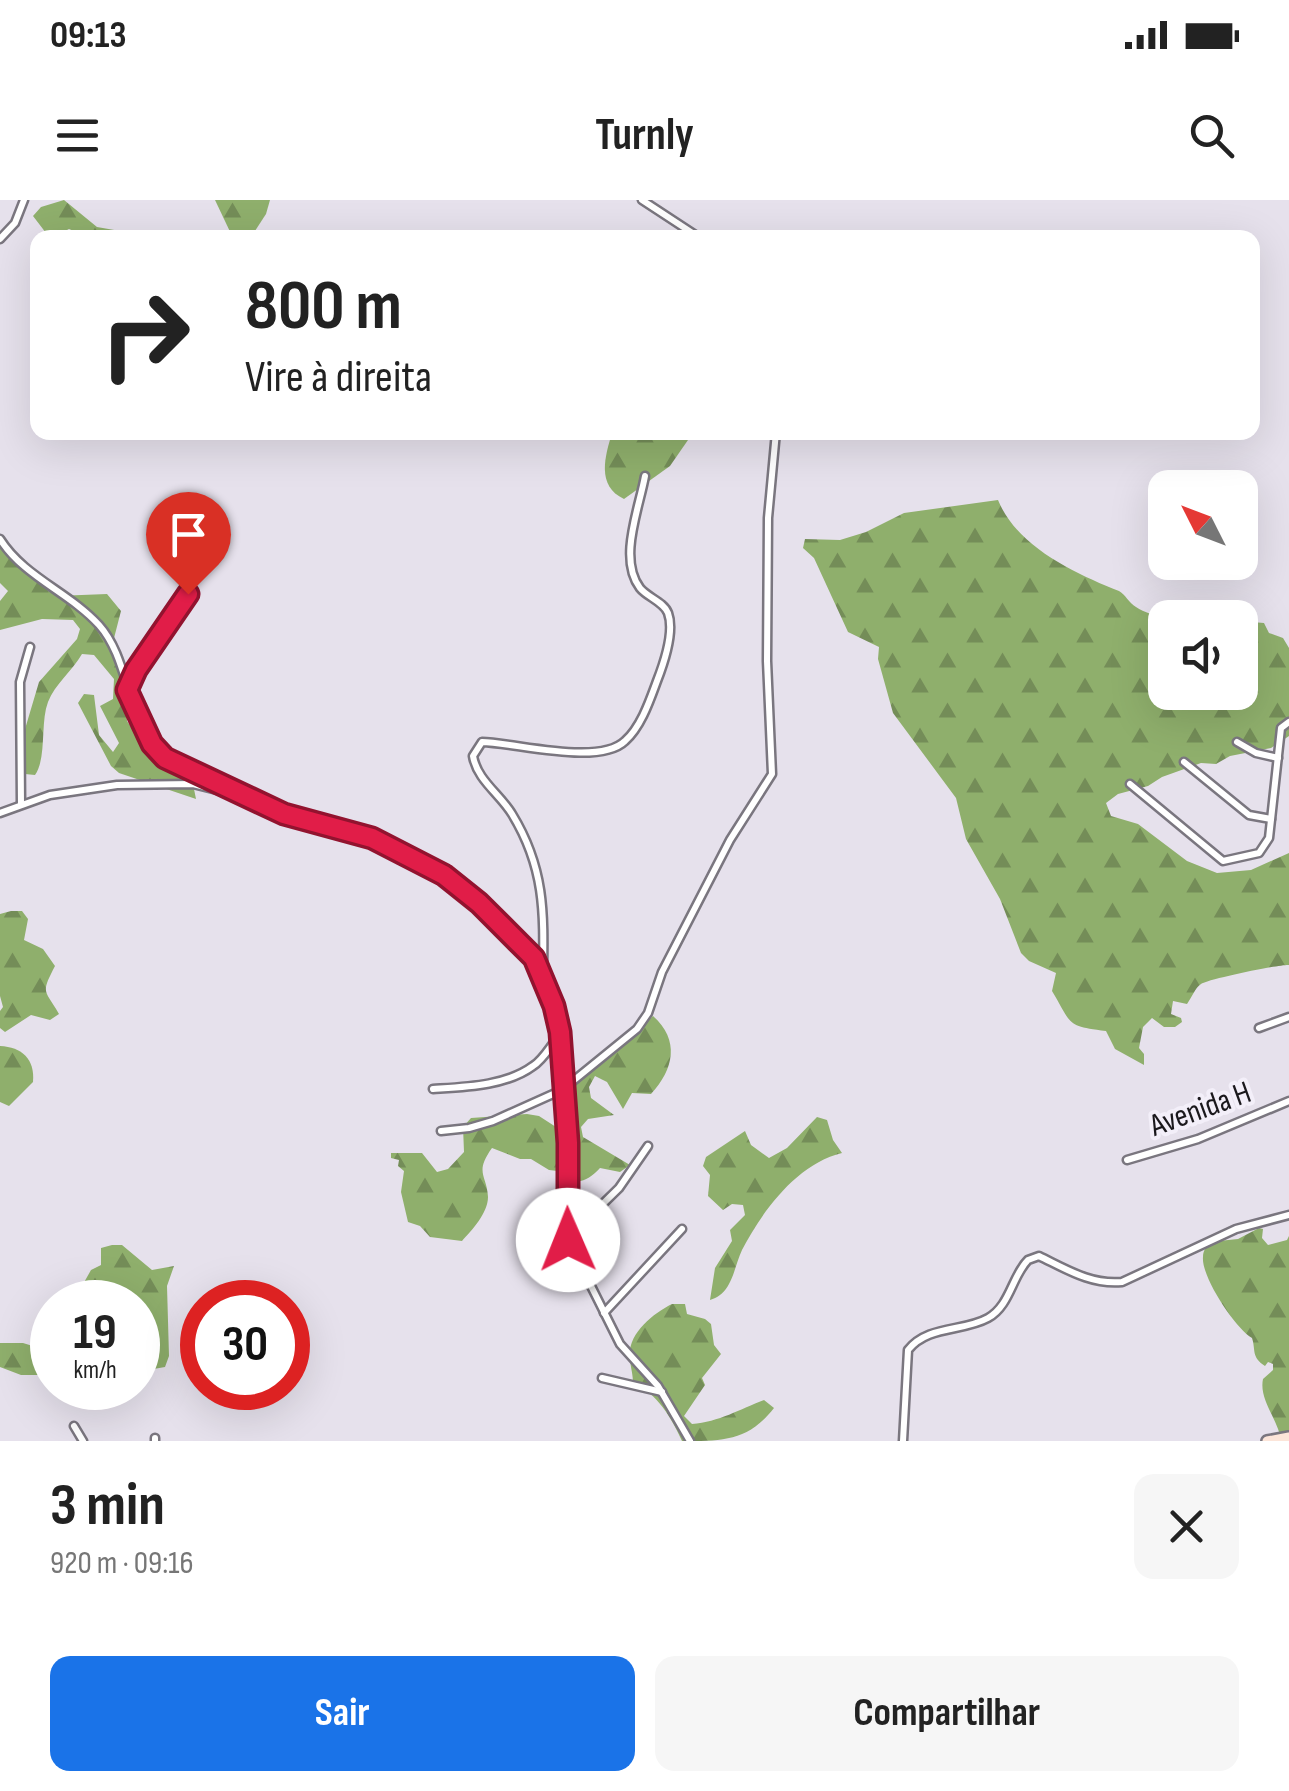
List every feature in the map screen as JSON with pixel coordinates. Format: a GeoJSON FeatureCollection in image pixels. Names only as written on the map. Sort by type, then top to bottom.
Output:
{"type":"FeatureCollection","features":[{"type":"Feature","properties":{"kind":"main road"},"geometry":{"type":"LineString","coordinates":[[1267,1441],[1289,1438]]}},
{"type":"Feature","properties":{"kind":"street"},"geometry":{"type":"LineString","coordinates":[[0,239],[15,222],[24,200]]}},
{"type":"Feature","properties":{"kind":"street"},"geometry":{"type":"LineString","coordinates":[[642,200],[688,230]]}},
{"type":"Feature","properties":{"kind":"street"},"geometry":{"type":"LineString","coordinates":[[441,1131],[493,1121],[562,1090],[644,1020],[662,972],[730,840],[772,774],[767,661],[768,518],[775,440]]}},
{"type":"Feature","properties":{"kind":"street"},"geometry":{"type":"LineString","coordinates":[[543,975],[543,901],[534,854],[509,810],[478,771],[473,756],[482,742],[588,752],[612,749],[629,738],[661,672],[668,632],[668,613],[640,588],[630,566],[645,476]]}},
{"type":"Feature","properties":{"kind":"street"},"geometry":{"type":"LineString","coordinates":[[0,539],[22,566],[101,626],[152,744],[165,758],[296,818],[372,838],[444,875],[479,903],[534,958],[543,975],[560,1034],[568,1143],[568,1238],[620,1344],[662,1392],[690,1441]]}},
{"type":"Feature","properties":{"kind":"street"},"geometry":{"type":"LineString","coordinates":[[127,690],[136,670],[184,603],[192,579]]}},
{"type":"Feature","properties":{"kind":"street"},"geometry":{"type":"LineString","coordinates":[[21,804],[20,682],[30,647]]}},
{"type":"Feature","properties":{"kind":"street"},"geometry":{"type":"LineString","coordinates":[[1130,784],[1226,862],[1262,850],[1269,838],[1281,728],[1289,722]]}},
{"type":"Feature","properties":{"kind":"street"},"geometry":{"type":"LineString","coordinates":[[1237,742],[1256,753],[1278,758]]}},
{"type":"Feature","properties":{"kind":"street"},"geometry":{"type":"LineString","coordinates":[[1184,762],[1249,816],[1271,819]]}},
{"type":"Feature","properties":{"kind":"street"},"geometry":{"type":"LineString","coordinates":[[0,813],[50,795],[156,782],[193,784],[249,798]]}},
{"type":"Feature","properties":{"kind":"street"},"geometry":{"type":"LineString","coordinates":[[1259,1028],[1289,1018]]}},
{"type":"Feature","properties":{"kind":"street"},"geometry":{"type":"LineString","coordinates":[[433,1089],[470,1087],[527,1070],[560,1034]]}},
{"type":"Feature","properties":{"kind":"street","name":"Avenida H"},"geometry":{"type":"LineString","coordinates":[[1127,1160],[1198,1139],[1289,1101]]}},
{"type":"Feature","properties":{"kind":"street"},"geometry":{"type":"LineString","coordinates":[[568,1238],[618,1188],[648,1146]]}},
{"type":"Feature","properties":{"kind":"street"},"geometry":{"type":"LineString","coordinates":[[903,1441],[908,1350],[920,1339],[988,1318],[1000,1308],[1028,1260],[1039,1256],[1086,1278],[1108,1284],[1122,1282],[1236,1229],[1286,1212]]}},
{"type":"Feature","properties":{"kind":"street"},"geometry":{"type":"LineString","coordinates":[[604,1314],[682,1229]]}},
{"type":"Feature","properties":{"kind":"street"},"geometry":{"type":"LineString","coordinates":[[602,1378],[662,1392]]}},
{"type":"Feature","properties":{"kind":"street"},"geometry":{"type":"LineString","coordinates":[[74,1426],[83,1441]]}},
{"type":"Feature","properties":{"kind":"green space"},"geometry":{"type":"Polygon","coordinates":[[[64,200],[97,227],[114,230],[44,230],[33,216],[41,207],[64,200]]]}},
{"type":"Feature","properties":{"kind":"green space"},"geometry":{"type":"Polygon","coordinates":[[[215,200],[270,200],[256,230],[229,230],[215,200]]]}},
{"type":"Feature","properties":{"kind":"green space"},"geometry":{"type":"Polygon","coordinates":[[[610,440],[688,440],[670,466],[624,499],[609,486],[605,461],[610,440]]]}},
{"type":"Feature","properties":{"kind":"green space"},"geometry":{"type":"Polygon","coordinates":[[[998,500],[1007,517],[1033,545],[1119,591],[1148,612],[1148,710],[1258,710],[1258,622],[1264,623],[1269,633],[1283,638],[1289,648],[1289,736],[1271,748],[1230,756],[1216,764],[1201,763],[1162,777],[1148,786],[1118,794],[1106,803],[1111,816],[1138,824],[1187,861],[1217,873],[1251,870],[1289,853],[1289,965],[1206,982],[1187,1004],[1173,1001],[1171,1014],[1182,1022],[1164,1027],[1152,1018],[1143,1027],[1139,1048],[1144,1054],[1144,1065],[1115,1049],[1106,1031],[1071,1022],[1052,991],[1056,973],[1021,953],[1000,899],[966,839],[956,798],[893,713],[878,659],[879,647],[848,632],[814,558],[803,548],[805,539],[840,540],[904,513],[998,500]]]}},
{"type":"Feature","properties":{"kind":"green space"},"geometry":{"type":"Polygon","coordinates":[[[0,538],[56,596],[107,594],[121,611],[113,642],[126,680],[127,721],[140,741],[194,789],[196,799],[119,773],[111,766],[78,703],[84,694],[94,695],[99,735],[113,752],[119,743],[100,706],[113,699],[114,679],[94,655],[82,654],[51,695],[35,775],[25,774],[17,767],[39,682],[77,639],[80,629],[73,620],[42,619],[0,630],[0,601],[8,591],[0,583],[0,538]]]}},
{"type":"Feature","properties":{"kind":"green space"},"geometry":{"type":"Polygon","coordinates":[[[22,911],[28,919],[24,940],[43,949],[55,966],[46,992],[59,1014],[50,1020],[31,1015],[5,1032],[0,1028],[0,914],[22,911]]]}},
{"type":"Feature","properties":{"kind":"green space"},"geometry":{"type":"Polygon","coordinates":[[[653,1016],[662,1025],[670,1045],[665,1075],[651,1094],[632,1093],[623,1109],[607,1082],[595,1076],[589,1087],[591,1098],[614,1115],[588,1119],[581,1127],[583,1137],[630,1165],[620,1172],[600,1168],[585,1180],[571,1179],[565,1168],[561,1076],[595,1063],[653,1016]]]}},
{"type":"Feature","properties":{"kind":"green space"},"geometry":{"type":"Polygon","coordinates":[[[0,1046],[26,1056],[32,1067],[33,1082],[9,1106],[0,1102],[0,1046]]]}},
{"type":"Feature","properties":{"kind":"green space"},"geometry":{"type":"Polygon","coordinates":[[[539,1116],[556,1127],[558,1171],[492,1148],[483,1169],[488,1197],[485,1209],[462,1241],[430,1237],[420,1226],[408,1222],[401,1192],[404,1171],[391,1153],[422,1153],[437,1172],[448,1169],[464,1152],[463,1127],[471,1118],[539,1116]]]}},
{"type":"Feature","properties":{"kind":"green space"},"geometry":{"type":"Polygon","coordinates":[[[817,1117],[827,1120],[842,1153],[810,1167],[783,1191],[750,1235],[728,1286],[710,1300],[715,1268],[732,1241],[730,1230],[745,1215],[743,1205],[732,1204],[723,1210],[708,1196],[710,1175],[703,1166],[706,1157],[745,1131],[751,1145],[769,1158],[787,1148],[817,1117]]]}},
{"type":"Feature","properties":{"kind":"green space"},"geometry":{"type":"Polygon","coordinates":[[[1263,1229],[1262,1238],[1268,1245],[1289,1236],[1289,1441],[1280,1435],[1263,1393],[1263,1379],[1273,1370],[1273,1364],[1268,1362],[1265,1366],[1258,1360],[1252,1338],[1221,1302],[1204,1266],[1209,1242],[1238,1239],[1263,1229]]]}},
{"type":"Feature","properties":{"kind":"green space"},"geometry":{"type":"Polygon","coordinates":[[[122,1245],[152,1270],[174,1266],[167,1286],[169,1356],[165,1367],[160,1368],[160,1280],[85,1280],[91,1270],[101,1265],[101,1248],[122,1245]]]}},
{"type":"Feature","properties":{"kind":"green space"},"geometry":{"type":"Polygon","coordinates":[[[672,1304],[685,1304],[687,1314],[711,1324],[714,1345],[721,1354],[702,1378],[705,1385],[684,1416],[692,1424],[702,1423],[764,1400],[774,1408],[754,1427],[734,1437],[682,1441],[656,1400],[633,1384],[632,1342],[656,1313],[672,1304]]]}},
{"type":"Feature","properties":{"kind":"green space"},"geometry":{"type":"Polygon","coordinates":[[[0,1343],[30,1345],[30,1375],[0,1367],[0,1343]]]}},
{"type":"Feature","properties":{"kind":"route"},"geometry":{"type":"LineString","coordinates":[[188,594],[136,670],[127,690],[152,744],[165,758],[284,814],[372,838],[444,875],[479,903],[534,958],[546,981],[560,1032],[568,1143],[568,1240]]}}]}
